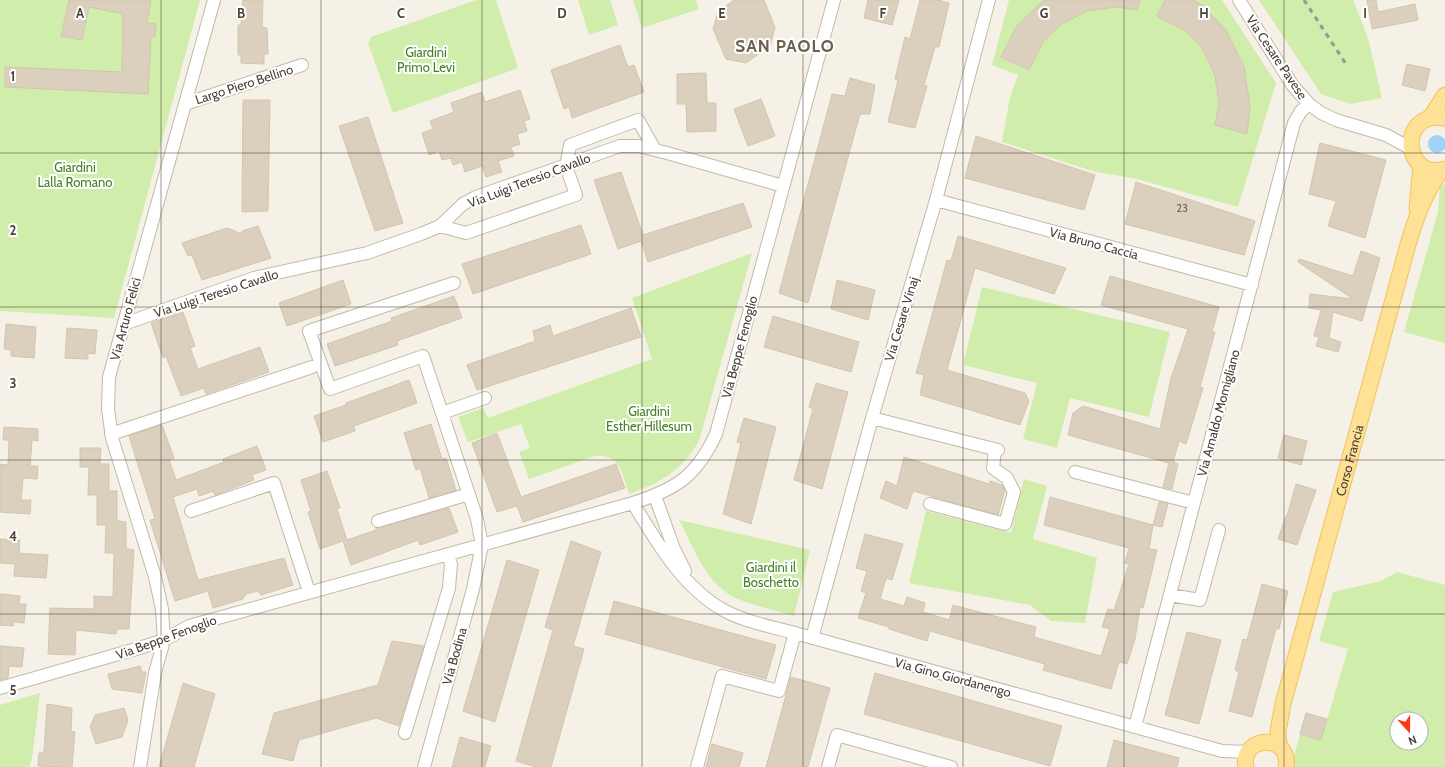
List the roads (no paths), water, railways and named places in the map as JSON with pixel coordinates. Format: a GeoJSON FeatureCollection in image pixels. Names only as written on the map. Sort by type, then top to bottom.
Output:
{"type":"FeatureCollection","features":[{"type":"Feature","properties":{"kind":"main road"},"geometry":{"type":"LineString","coordinates":[[1443,170],[1428,169],[1421,166],[1412,155],[1411,140],[1417,126],[1438,118],[1445,95]]}},
{"type":"Feature","properties":{"kind":"main road","name":"Corso Francia"},"geometry":{"type":"LineString","coordinates":[[1279,746],[1278,731],[1283,704],[1416,217],[1421,166]]}},
{"type":"Feature","properties":{"kind":"main road","name":"Corso Francia"},"geometry":{"type":"LineString","coordinates":[[1416,217],[1434,180],[1443,170]]}},
{"type":"Feature","properties":{"kind":"main road","name":"Corso Francia"},"geometry":{"type":"LineString","coordinates":[[1263,742],[1273,729],[1283,704]]}},
{"type":"Feature","properties":{"kind":"main road"},"geometry":{"type":"LineString","coordinates":[[1247,761],[1257,744],[1269,742],[1279,746],[1285,754],[1286,767]]}},
{"type":"Feature","properties":{"kind":"street","name":"Via Arturo Felici"},"geometry":{"type":"LineString","coordinates":[[140,767],[155,673],[164,640],[162,609],[155,577],[111,434],[108,409],[109,377],[214,0]]}},
{"type":"Feature","properties":{"kind":"street","name":"Via Beppe Fenoglio"},"geometry":{"type":"LineString","coordinates":[[0,688],[164,640],[190,626],[633,503],[655,496],[674,487],[686,479],[708,451],[716,434],[834,0]]}},
{"type":"Feature","properties":{"kind":"street","name":"Via Cesare Vinaj"},"geometry":{"type":"LineString","coordinates":[[812,638],[872,418],[936,200],[989,0]]}},
{"type":"Feature","properties":{"kind":"street","name":"Via Cesare Pavese"},"geometry":{"type":"LineString","coordinates":[[1239,0],[1293,86],[1309,104],[1321,113],[1336,120],[1411,140]]}},
{"type":"Feature","properties":{"kind":"street","name":"Largo Piero Bellino"},"geometry":{"type":"LineString","coordinates":[[185,104],[302,65]]}},
{"type":"Feature","properties":{"kind":"street","name":"Via Arnaldo Momigliano"},"geometry":{"type":"LineString","coordinates":[[1134,727],[1294,123],[1298,114],[1309,104]]}},
{"type":"Feature","properties":{"kind":"street"},"geometry":{"type":"LineString","coordinates":[[440,226],[466,233],[576,194],[566,166],[570,145],[638,120],[655,150]]}},
{"type":"Feature","properties":{"kind":"street","name":"Via Luigi Teresio Cavallo"},"geometry":{"type":"LineString","coordinates":[[124,324],[254,278],[367,253],[440,226],[463,204],[476,197],[620,146],[630,144],[655,150],[783,186]]}},
{"type":"Feature","properties":{"kind":"street","name":"Via Bruno Caccia"},"geometry":{"type":"LineString","coordinates":[[936,200],[1252,285]]}},
{"type":"Feature","properties":{"kind":"street"},"geometry":{"type":"LineString","coordinates":[[454,283],[309,331],[330,389],[423,356],[469,494],[477,520],[482,545]]}},
{"type":"Feature","properties":{"kind":"street"},"geometry":{"type":"LineString","coordinates":[[111,434],[312,367]]}},
{"type":"Feature","properties":{"kind":"street"},"geometry":{"type":"LineString","coordinates":[[442,413],[486,398]]}},
{"type":"Feature","properties":{"kind":"street"},"geometry":{"type":"LineString","coordinates":[[872,418],[997,450],[993,468],[1007,478],[1014,492],[1005,524],[930,504]]}},
{"type":"Feature","properties":{"kind":"street"},"geometry":{"type":"LineString","coordinates":[[1076,472],[1194,504]]}},
{"type":"Feature","properties":{"kind":"street"},"geometry":{"type":"LineString","coordinates":[[191,511],[274,483],[309,592]]}},
{"type":"Feature","properties":{"kind":"street"},"geometry":{"type":"LineString","coordinates":[[378,521],[469,494]]}},
{"type":"Feature","properties":{"kind":"street","name":"Via Gino Giordanengo"},"geometry":{"type":"LineString","coordinates":[[655,496],[674,549],[692,586]]}},
{"type":"Feature","properties":{"kind":"street","name":"Via Gino Giordanengo"},"geometry":{"type":"LineString","coordinates":[[633,503],[672,562],[692,586],[707,600],[726,611],[746,619],[812,638],[1222,751],[1247,761]]}},
{"type":"Feature","properties":{"kind":"street"},"geometry":{"type":"LineString","coordinates":[[1170,595],[1200,600],[1219,530]]}},
{"type":"Feature","properties":{"kind":"street","name":"Via Bodina"},"geometry":{"type":"LineString","coordinates":[[424,767],[473,589],[482,545]]}},
{"type":"Feature","properties":{"kind":"street"},"geometry":{"type":"LineString","coordinates":[[405,733],[449,588],[451,568],[448,554]]}},
{"type":"Feature","properties":{"kind":"street"},"geometry":{"type":"LineString","coordinates":[[697,767],[722,676],[779,691],[795,633]]}},
{"type":"Feature","properties":{"kind":"street"},"geometry":{"type":"LineString","coordinates":[[828,767],[837,735],[951,767]]}},
{"type":"Feature","properties":{"kind":"water"},"geometry":{"type":"Polygon","coordinates":[[[1433,135],[1441,135],[1446,140],[1444,151],[1441,153],[1433,153],[1428,148],[1428,140],[1433,135]]]}},
{"type":"Feature","properties":{"kind":"railway"},"geometry":{"type":"LineString","coordinates":[[1304,0],[1346,64]]}},
{"type":"Feature","properties":{"kind":"district","name":"SAN PAOLO"},"geometry":{"type":"Point","coordinates":[785,46]}},
{"type":"Feature","properties":{"kind":"park label","name":"Giardini Primo Levi"},"geometry":{"type":"Point","coordinates":[426,60]}},
{"type":"Feature","properties":{"kind":"park label","name":"Giardini Lalla Romano"},"geometry":{"type":"Point","coordinates":[75,174]}},
{"type":"Feature","properties":{"kind":"park label","name":"Giardini Esther Hillesum"},"geometry":{"type":"Point","coordinates":[649,418]}},
{"type":"Feature","properties":{"kind":"park label","name":"Giardini il Boschetto"},"geometry":{"type":"Point","coordinates":[771,574]}}]}
